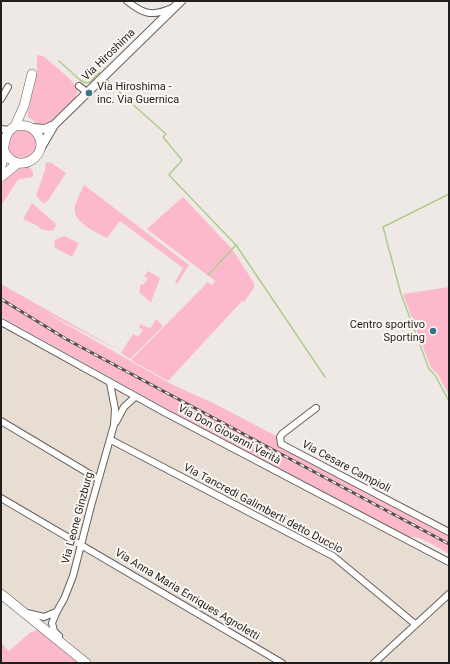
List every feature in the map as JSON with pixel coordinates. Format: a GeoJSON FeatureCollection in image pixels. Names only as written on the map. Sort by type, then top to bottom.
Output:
{"type":"FeatureCollection","features":[{"type":"Feature","properties":{"kind":"main road"},"geometry":{"type":"LineString","coordinates":[[1,166],[3,161],[2,146],[5,135],[24,106],[32,74]]}},
{"type":"Feature","properties":{"kind":"main road"},"geometry":{"type":"LineString","coordinates":[[9,128],[26,126],[32,128],[40,137],[40,149]]}},
{"type":"Feature","properties":{"kind":"main road"},"geometry":{"type":"LineString","coordinates":[[2,146],[9,158],[18,163]]}},
{"type":"Feature","properties":{"kind":"main road","name":"Via Hiroshima"},"geometry":{"type":"LineString","coordinates":[[1,177],[18,163],[25,163],[34,159],[40,149]]}},
{"type":"Feature","properties":{"kind":"main road"},"geometry":{"type":"LineString","coordinates":[[1,594],[82,660]]}},
{"type":"Feature","properties":{"kind":"street"},"geometry":{"type":"LineString","coordinates":[[126,1],[136,9],[149,14],[160,13],[179,3]]}},
{"type":"Feature","properties":{"kind":"street","name":"Via Hiroshima"},"geometry":{"type":"LineString","coordinates":[[40,149],[54,125],[179,3]]}},
{"type":"Feature","properties":{"kind":"street"},"geometry":{"type":"LineString","coordinates":[[79,86],[88,93]]}},
{"type":"Feature","properties":{"kind":"street"},"geometry":{"type":"LineString","coordinates":[[1,99],[8,87]]}},
{"type":"Feature","properties":{"kind":"street"},"geometry":{"type":"LineString","coordinates":[[32,128],[45,129],[54,125]]}},
{"type":"Feature","properties":{"kind":"street","name":"Via Don Giovanni Verità"},"geometry":{"type":"LineString","coordinates":[[1,322],[135,397],[449,562]]}},
{"type":"Feature","properties":{"kind":"street","name":"Via Leone Ginzburg"},"geometry":{"type":"LineString","coordinates":[[82,660],[68,643],[54,631],[52,623],[74,576],[98,479],[111,440],[115,409],[110,383]]}},
{"type":"Feature","properties":{"kind":"street","name":"Via Leone Ginzburg"},"geometry":{"type":"LineString","coordinates":[[114,425],[124,406],[135,397]]}},
{"type":"Feature","properties":{"kind":"street","name":"Via Cesare Campioli"},"geometry":{"type":"LineString","coordinates":[[316,408],[282,434],[280,437],[281,444],[449,532]]}},
{"type":"Feature","properties":{"kind":"street"},"geometry":{"type":"LineString","coordinates":[[1,421],[98,479]]}},
{"type":"Feature","properties":{"kind":"street","name":"Via Tancredi Galimberti detto Duccio"},"geometry":{"type":"LineString","coordinates":[[111,440],[333,556],[415,624]]}},
{"type":"Feature","properties":{"kind":"street","name":"Via Anna Maria Enriques Agnoletti"},"geometry":{"type":"LineString","coordinates":[[1,498],[282,663]]}},
{"type":"Feature","properties":{"kind":"street"},"geometry":{"type":"LineString","coordinates":[[374,663],[449,594]]}},
{"type":"Feature","properties":{"kind":"street"},"geometry":{"type":"LineString","coordinates":[[24,612],[44,617],[56,612]]}},
{"type":"Feature","properties":{"kind":"shaded area"},"geometry":{"type":"Polygon","coordinates":[[[38,55],[43,56],[62,72],[76,86],[77,89],[75,99],[71,104],[61,115],[46,126],[45,123],[38,124],[28,117],[37,72],[38,55]]]}},
{"type":"Feature","properties":{"kind":"shaded area"},"geometry":{"type":"Polygon","coordinates":[[[22,130],[32,134],[36,144],[32,154],[22,158],[12,154],[8,144],[12,134],[22,130]]]}},
{"type":"Feature","properties":{"kind":"shaded area"},"geometry":{"type":"Polygon","coordinates":[[[50,162],[66,173],[47,202],[46,201],[44,204],[36,196],[46,163],[50,162]]]}},
{"type":"Feature","properties":{"kind":"shaded area"},"geometry":{"type":"Polygon","coordinates":[[[26,166],[32,170],[33,177],[20,179],[17,181],[1,206],[1,183],[18,167],[26,166]]]}},
{"type":"Feature","properties":{"kind":"shaded area"},"geometry":{"type":"Polygon","coordinates":[[[84,185],[189,265],[177,284],[175,282],[183,268],[120,221],[107,238],[80,222],[75,212],[75,206],[84,185]]]}},
{"type":"Feature","properties":{"kind":"shaded area"},"geometry":{"type":"Polygon","coordinates":[[[183,197],[232,249],[254,283],[254,288],[244,302],[242,301],[168,381],[131,360],[208,282],[212,285],[215,281],[147,229],[183,197]]]}},
{"type":"Feature","properties":{"kind":"shaded area"},"geometry":{"type":"Polygon","coordinates":[[[32,203],[56,224],[54,230],[49,231],[40,229],[38,226],[23,219],[32,203]]]}},
{"type":"Feature","properties":{"kind":"shaded area"},"geometry":{"type":"Polygon","coordinates":[[[64,236],[79,243],[72,257],[54,247],[55,240],[64,236]]]}},
{"type":"Feature","properties":{"kind":"shaded area"},"geometry":{"type":"Polygon","coordinates":[[[148,271],[160,278],[151,302],[139,292],[141,284],[143,285],[148,279],[144,276],[148,271]]]}},
{"type":"Feature","properties":{"kind":"shaded area"},"geometry":{"type":"Polygon","coordinates":[[[1,284],[118,350],[41,310],[169,383],[217,405],[278,437],[278,440],[449,534],[449,554],[424,540],[409,537],[276,469],[8,321],[1,316],[1,284]]]}},
{"type":"Feature","properties":{"kind":"shaded area","name":"Centro sportivo Sporting"},"geometry":{"type":"Polygon","coordinates":[[[449,287],[449,395],[437,373],[431,368],[403,294],[449,287]]]}},
{"type":"Feature","properties":{"kind":"shaded area"},"geometry":{"type":"Polygon","coordinates":[[[156,319],[163,326],[130,359],[121,353],[133,334],[138,337],[143,330],[139,327],[141,324],[151,328],[156,319]]]}},
{"type":"Feature","properties":{"kind":"shaded area"},"geometry":{"type":"Polygon","coordinates":[[[1,323],[142,403],[449,565],[449,663],[90,663],[69,641],[1,589],[1,323]]]}},
{"type":"Feature","properties":{"kind":"shaded area"},"geometry":{"type":"Polygon","coordinates":[[[35,628],[79,663],[1,663],[1,643],[9,651],[31,632],[36,631],[35,628]]]}},
{"type":"Feature","properties":{"kind":"waterway"},"geometry":{"type":"LineString","coordinates":[[59,61],[80,80],[86,83],[90,82],[99,73],[101,74]]}},
{"type":"Feature","properties":{"kind":"waterway"},"geometry":{"type":"LineString","coordinates":[[105,78],[123,95]]}},
{"type":"Feature","properties":{"kind":"waterway"},"geometry":{"type":"LineString","coordinates":[[129,101],[166,134],[163,137],[182,160],[169,175],[236,245],[325,377]]}},
{"type":"Feature","properties":{"kind":"waterway"},"geometry":{"type":"LineString","coordinates":[[449,194],[383,227],[401,294],[429,369],[435,375],[449,401]]}},
{"type":"Feature","properties":{"kind":"waterway"},"geometry":{"type":"LineString","coordinates":[[208,275],[236,245]]}},
{"type":"Feature","properties":{"kind":"railway"},"geometry":{"type":"LineString","coordinates":[[1,299],[66,339],[449,544]]}},
{"type":"Feature","properties":{"kind":"place","name":"Via Hiroshima - inc. Via Guernica"},"geometry":{"type":"Point","coordinates":[89,93]}},
{"type":"Feature","properties":{"kind":"place","name":"Centro sportivo Sporting"},"geometry":{"type":"Point","coordinates":[433,331]}}]}
